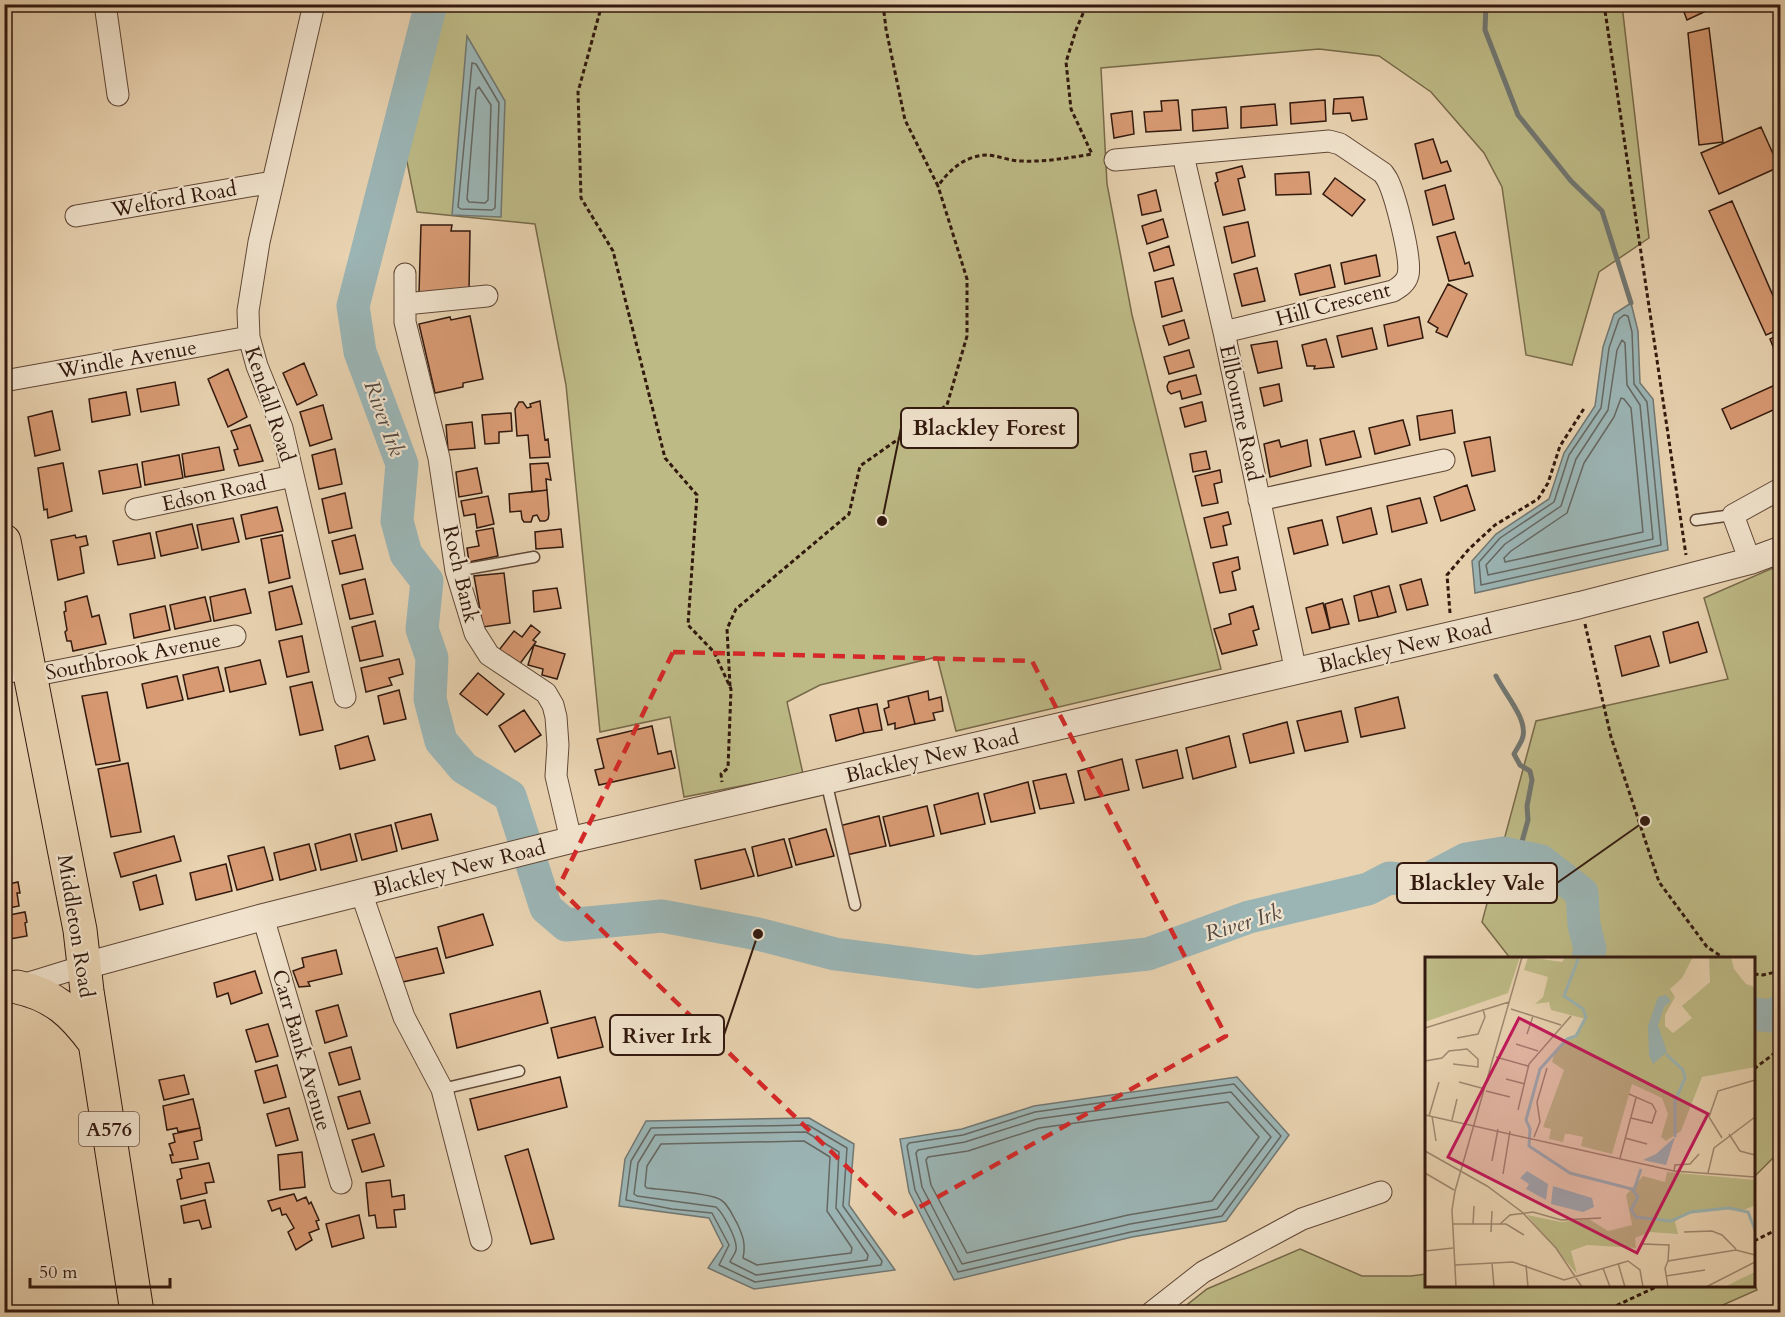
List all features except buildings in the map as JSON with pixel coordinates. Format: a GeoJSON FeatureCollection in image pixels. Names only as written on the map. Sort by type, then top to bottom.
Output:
{"type":"FeatureCollection","features":[{"type":"Feature","properties":{"kind":"highway","name":"Middleton Road"},"geometry":{"type":"LineString","coordinates":[[4,541],[22,672],[80,930],[95,1043],[137,1312]]}},
{"type":"Feature","properties":{"kind":"highway"},"geometry":{"type":"LineString","coordinates":[[11,989],[45,995],[57,1002],[83,1026],[95,1043]]}},
{"type":"Feature","properties":{"kind":"street"},"geometry":{"type":"LineString","coordinates":[[105,4],[118,94]]}},
{"type":"Feature","properties":{"kind":"street","name":"Kendall Road"},"geometry":{"type":"LineString","coordinates":[[314,4],[250,286],[249,337],[257,366],[282,428],[345,697]]}},
{"type":"Feature","properties":{"kind":"street","name":"Hill Crescent"},"geometry":{"type":"LineString","coordinates":[[1115,160],[1329,141],[1340,144],[1383,173],[1387,179],[1408,258],[1407,277],[1402,286],[1393,291],[1224,332]]}},
{"type":"Feature","properties":{"kind":"street","name":"Ellbourne Road"},"geometry":{"type":"LineString","coordinates":[[1183,155],[1224,332],[1296,672]]}},
{"type":"Feature","properties":{"kind":"street","name":"Welford Road"},"geometry":{"type":"LineString","coordinates":[[76,216],[273,182]]}},
{"type":"Feature","properties":{"kind":"street","name":"Roch Bank"},"geometry":{"type":"LineString","coordinates":[[405,274],[405,322],[439,458],[456,571],[475,633],[489,655],[546,693],[554,705],[558,745],[556,776],[571,840]]}},
{"type":"Feature","properties":{"kind":"street"},"geometry":{"type":"LineString","coordinates":[[405,304],[487,296]]}},
{"type":"Feature","properties":{"kind":"street","name":"Windle Avenue"},"geometry":{"type":"LineString","coordinates":[[4,381],[249,337]]}},
{"type":"Feature","properties":{"kind":"street"},"geometry":{"type":"LineString","coordinates":[[1258,500],[1444,460]]}},
{"type":"Feature","properties":{"kind":"street","name":"Edson Road"},"geometry":{"type":"LineString","coordinates":[[136,509],[293,476]]}},
{"type":"Feature","properties":{"kind":"street"},"geometry":{"type":"LineString","coordinates":[[1750,561],[1733,515],[1780,489]]}},
{"type":"Feature","properties":{"kind":"street","name":"Blackley New Road"},"geometry":{"type":"LineString","coordinates":[[84,966],[263,917],[546,846],[1580,605],[1750,561],[1780,550]]}},
{"type":"Feature","properties":{"kind":"street","name":"Southbrook Avenue"},"geometry":{"type":"LineString","coordinates":[[22,672],[235,636]]}},
{"type":"Feature","properties":{"kind":"street"},"geometry":{"type":"LineString","coordinates":[[362,892],[404,1017],[442,1089],[481,1240]]}},
{"type":"Feature","properties":{"kind":"street","name":"Carr Bank Avenue"},"geometry":{"type":"LineString","coordinates":[[263,917],[341,1183]]}},
{"type":"Feature","properties":{"kind":"street"},"geometry":{"type":"LineString","coordinates":[[11,989],[84,966]]}},
{"type":"Feature","properties":{"kind":"street"},"geometry":{"type":"LineString","coordinates":[[1152,1312],[1203,1272],[1302,1219],[1381,1192]]}},
{"type":"Feature","properties":{"kind":"lane"},"geometry":{"type":"LineString","coordinates":[[1696,520],[1733,515]]}},
{"type":"Feature","properties":{"kind":"lane"},"geometry":{"type":"LineString","coordinates":[[456,571],[534,557]]}},
{"type":"Feature","properties":{"kind":"lane"},"geometry":{"type":"LineString","coordinates":[[826,781],[855,905]]}},
{"type":"Feature","properties":{"kind":"lane"},"geometry":{"type":"LineString","coordinates":[[442,1089],[519,1071]]}},
{"type":"Feature","properties":{"kind":"path"},"geometry":{"type":"LineString","coordinates":[[602,4],[578,92],[581,198],[613,251],[664,458],[697,495],[688,625],[714,652],[731,689]]}},
{"type":"Feature","properties":{"kind":"path"},"geometry":{"type":"LineString","coordinates":[[725,804],[721,774],[728,768],[731,689],[727,629],[736,609],[849,514],[860,466],[946,405],[967,336],[967,279],[938,186],[905,120],[883,4]]}},
{"type":"Feature","properties":{"kind":"path"},"geometry":{"type":"LineString","coordinates":[[938,186],[947,173],[967,159],[988,155],[1018,162],[1045,161],[1092,154],[1071,109],[1066,62],[1087,4]]}},
{"type":"Feature","properties":{"kind":"path"},"geometry":{"type":"LineString","coordinates":[[1604,4],[1690,577]]}},
{"type":"Feature","properties":{"kind":"path"},"geometry":{"type":"LineString","coordinates":[[1453,635],[1447,575],[1469,549],[1496,525],[1538,499],[1548,483],[1560,446],[1585,407]]}},
{"type":"Feature","properties":{"kind":"path"},"geometry":{"type":"LineString","coordinates":[[1580,605],[1611,737],[1659,882],[1707,947],[1722,957]]}},
{"type":"Feature","properties":{"kind":"path"},"geometry":{"type":"LineString","coordinates":[[1755,974],[1763,975],[1780,971]]}},
{"type":"Feature","properties":{"kind":"path"},"geometry":{"type":"LineString","coordinates":[[1755,1068],[1780,1049]]}},
{"type":"Feature","properties":{"kind":"path"},"geometry":{"type":"LineString","coordinates":[[1755,1240],[1780,1228]]}},
{"type":"Feature","properties":{"kind":"path"},"geometry":{"type":"LineString","coordinates":[[1603,1312],[1656,1287]]}},
{"type":"Feature","properties":{"kind":"highlighted area"},"geometry":{"type":"Polygon","coordinates":[[[673,652],[1032,661],[1226,1036],[900,1218],[558,888],[673,652]]]}},
{"type":"Feature","properties":{"kind":"shaded area"},"geometry":{"type":"Polygon","coordinates":[[[443,5],[1622,5],[1649,238],[1599,272],[1572,365],[1526,355],[1502,187],[1484,153],[1431,92],[1379,56],[1319,49],[1101,68],[1107,184],[1132,315],[1221,669],[956,731],[937,657],[820,685],[787,702],[803,774],[684,797],[670,717],[600,732],[566,385],[535,224],[417,212],[405,152],[426,63],[443,5]]]}},
{"type":"Feature","properties":{"kind":"shaded area"},"geometry":{"type":"Polygon","coordinates":[[[1780,565],[1780,1151],[1755,1176],[1755,957],[1509,957],[1482,922],[1536,721],[1728,679],[1704,598],[1780,565]]]}},
{"type":"Feature","properties":{"kind":"shaded area"},"geometry":{"type":"Polygon","coordinates":[[[1300,1249],[1362,1276],[1425,1274],[1425,1287],[1755,1286],[1757,1290],[1707,1312],[1178,1312],[1207,1289],[1300,1249]]]}},
{"type":"Feature","properties":{"kind":"water"},"geometry":{"type":"Polygon","coordinates":[[[467,36],[505,101],[501,217],[452,215],[467,36]]]}},
{"type":"Feature","properties":{"kind":"water"},"geometry":{"type":"Polygon","coordinates":[[[1631,303],[1638,331],[1640,383],[1653,399],[1668,550],[1475,593],[1472,561],[1496,534],[1549,499],[1564,453],[1595,406],[1603,347],[1614,314],[1631,303]]]}},
{"type":"Feature","properties":{"kind":"water"},"geometry":{"type":"Polygon","coordinates":[[[1237,1077],[1289,1135],[1226,1221],[1132,1237],[954,1280],[909,1192],[900,1139],[962,1129],[1034,1106],[1237,1077]]]}},
{"type":"Feature","properties":{"kind":"water"},"geometry":{"type":"Polygon","coordinates":[[[809,1118],[854,1144],[849,1205],[895,1270],[754,1289],[708,1268],[723,1246],[709,1218],[619,1206],[625,1159],[646,1121],[809,1118]]]}},
{"type":"Feature","properties":{"kind":"waterway","name":"River Irk"},"geometry":{"type":"LineString","coordinates":[[431,4],[353,306],[360,352],[402,464],[397,521],[406,554],[427,581],[422,629],[432,658],[430,699],[441,741],[464,768],[510,796],[546,908],[566,925],[662,916],[758,934],[835,954],[977,972],[1148,954],[1249,917],[1368,889],[1389,878],[1424,881],[1466,859],[1503,853],[1541,861],[1582,893],[1584,925],[1590,949],[1588,957]]}},
{"type":"Feature","properties":{"kind":"waterway"},"geometry":{"type":"LineString","coordinates":[[1486,4],[1485,30],[1518,115],[1571,181],[1602,211],[1631,303]]}},
{"type":"Feature","properties":{"kind":"waterway"},"geometry":{"type":"LineString","coordinates":[[1496,676],[1522,721],[1523,736],[1514,754],[1520,765],[1530,771],[1532,780],[1527,806],[1528,820],[1518,856]]}},
{"type":"Feature","properties":{"kind":"waterway","name":"River Irk"},"geometry":{"type":"LineString","coordinates":[[1755,1014],[1771,1016],[1780,1011]]}},
{"type":"Feature","properties":{"kind":"place","name":"Blackley Forest"},"geometry":{"type":"Point","coordinates":[882,521]}},
{"type":"Feature","properties":{"kind":"place","name":"Blackley Vale"},"geometry":{"type":"Point","coordinates":[1645,821]}},
{"type":"Feature","properties":{"kind":"place","name":"River Irk"},"geometry":{"type":"Point","coordinates":[758,934]}}]}
